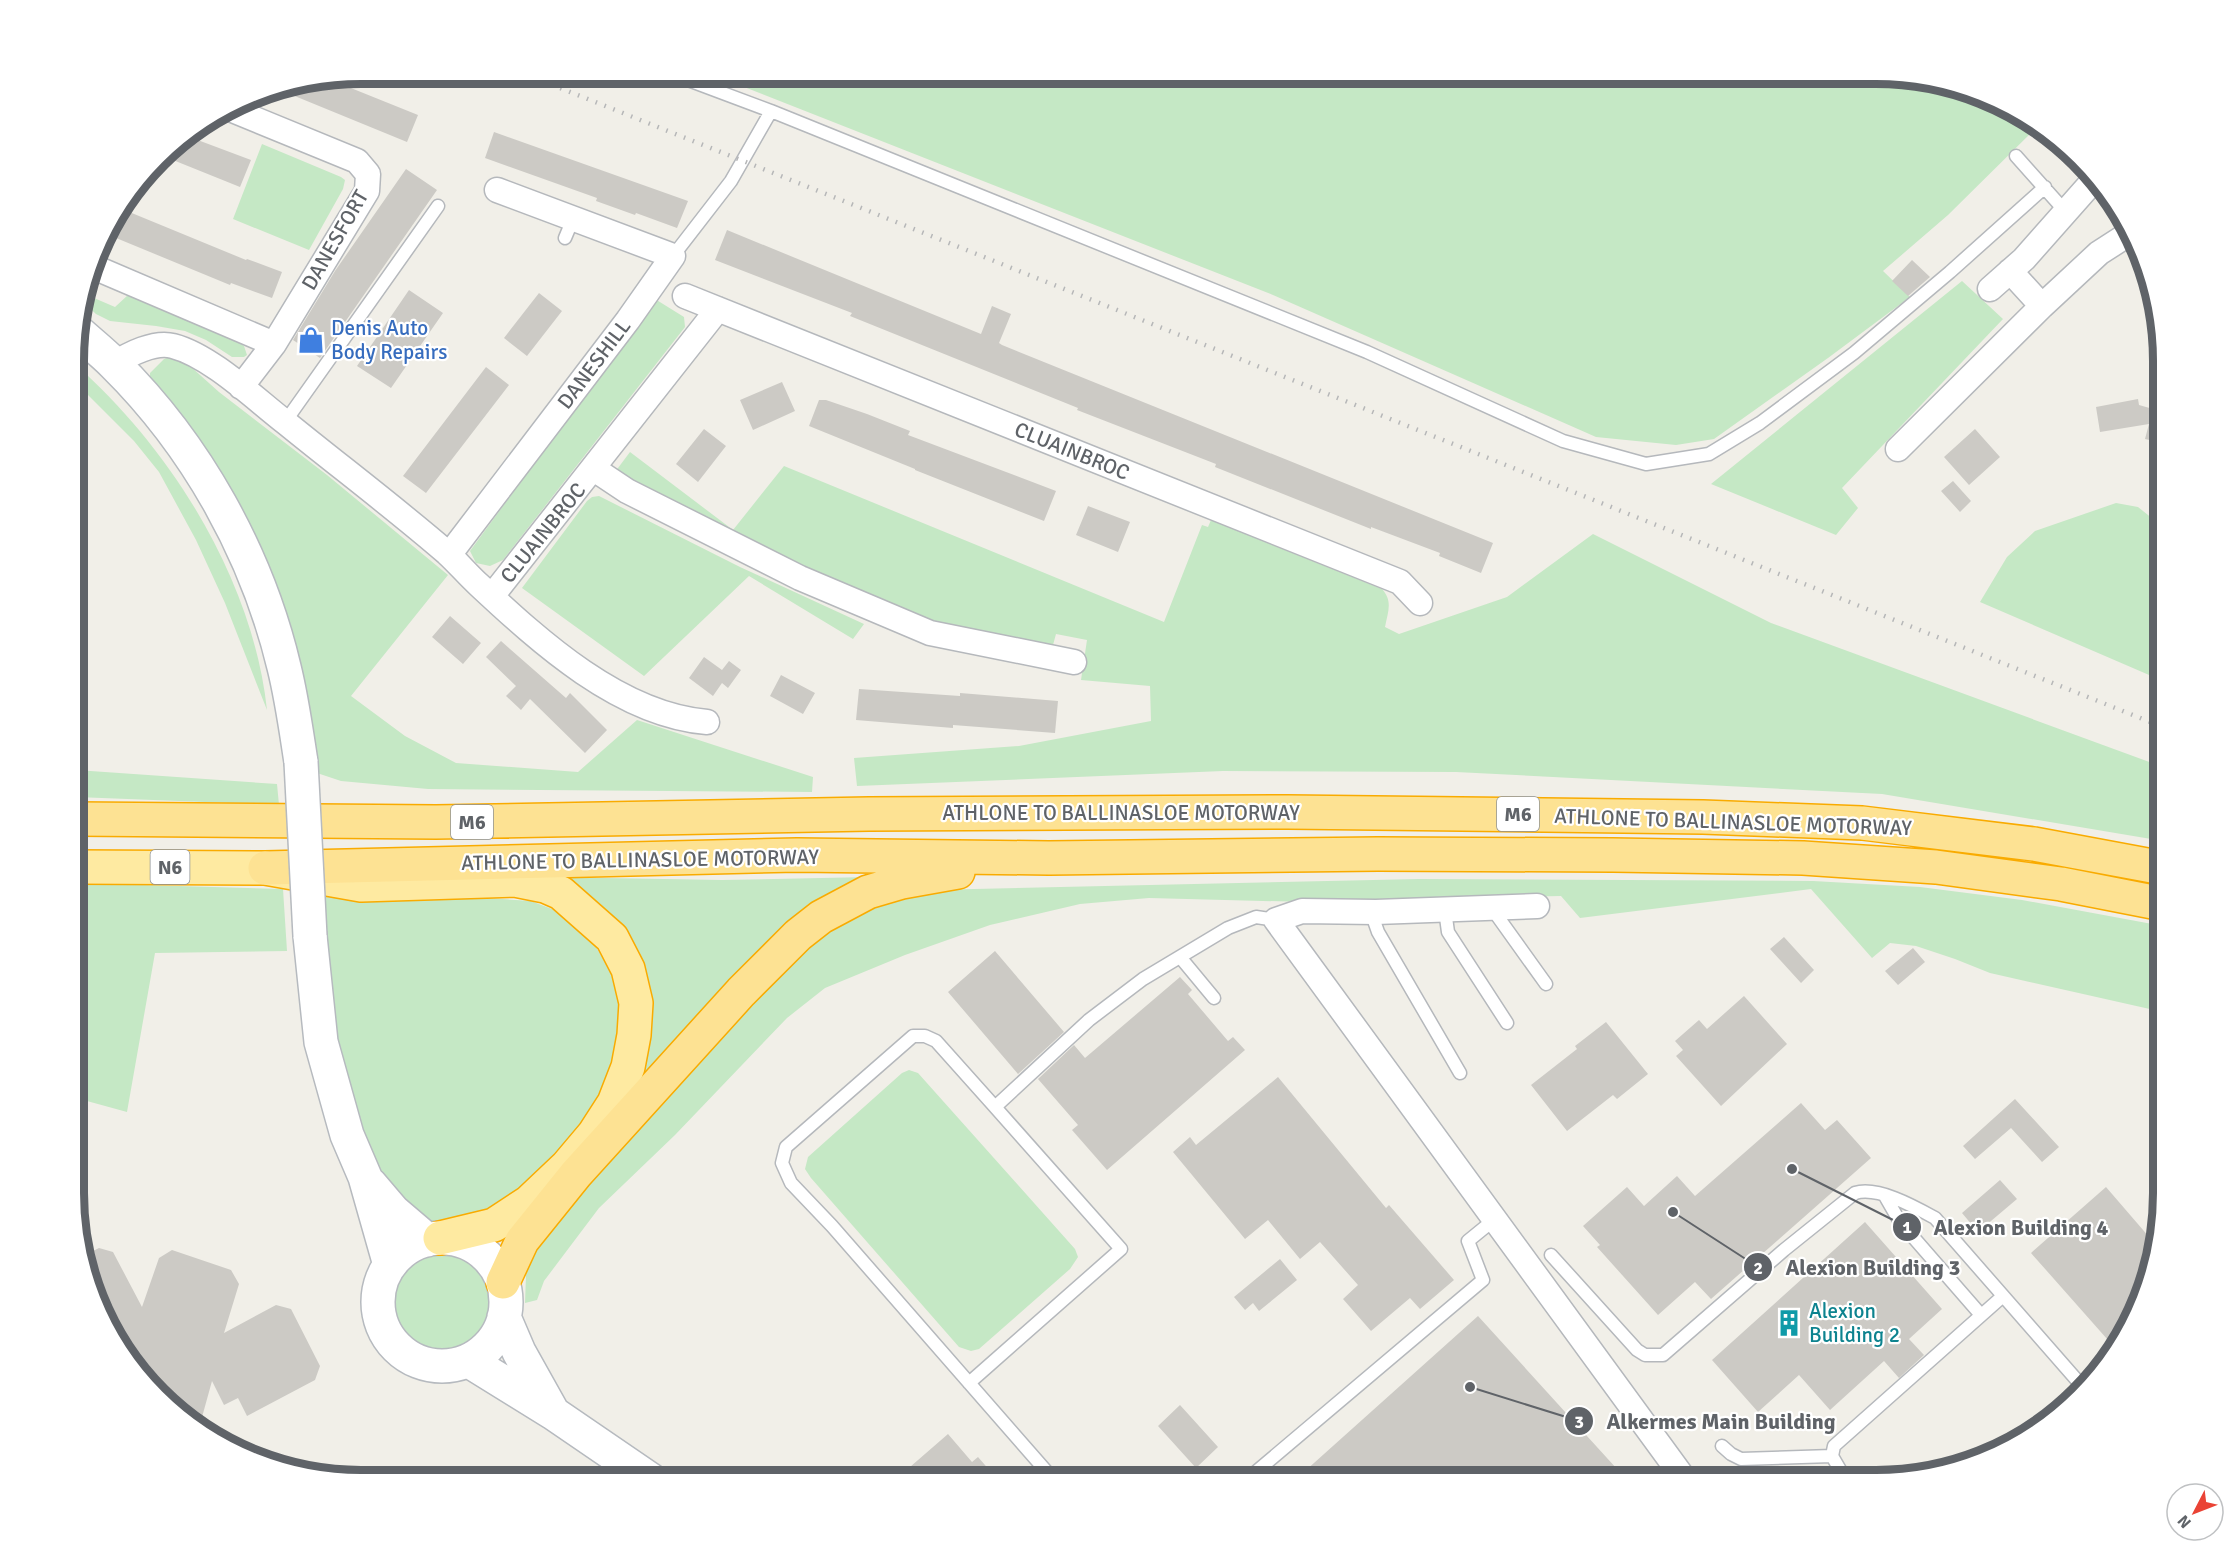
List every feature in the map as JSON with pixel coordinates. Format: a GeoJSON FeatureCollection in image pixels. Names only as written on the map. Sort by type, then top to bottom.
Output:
{"type":"FeatureCollection","features":[{"type":"Feature","properties":{"kind":"highway","name":"ATHLONE TO BALLINASLOE MOTORWAY"},"geometry":{"type":"LineString","coordinates":[[84,819],[436,822],[869,814],[1265,812],[1440,812],[1703,817],[1862,823],[2034,843],[2153,866]]}},
{"type":"Feature","properties":{"kind":"highway","name":"ATHLONE TO BALLINASLOE MOTORWAY"},"geometry":{"type":"LineString","coordinates":[[265,868],[797,855],[1049,858],[1378,854],[1803,858],[1936,867],[2061,884],[2153,902]]}},
{"type":"Feature","properties":{"kind":"highway"},"geometry":{"type":"LineString","coordinates":[[503,1282],[522,1241],[576,1174],[741,992],[798,935],[821,917],[868,892],[902,882],[1049,858]]}},
{"type":"Feature","properties":{"kind":"highway","name":"N6"},"geometry":{"type":"LineString","coordinates":[[84,867],[265,868]]}},
{"type":"Feature","properties":{"kind":"highway"},"geometry":{"type":"LineString","coordinates":[[265,868],[361,885],[515,880],[545,886],[561,893],[612,938],[628,969],[636,1003],[634,1035],[628,1067],[614,1103],[594,1134],[567,1166],[529,1202],[494,1225],[433,1239]]}},
{"type":"Feature","properties":{"kind":"main road"},"geometry":{"type":"LineString","coordinates":[[85,338],[114,364],[158,413],[198,466],[246,556],[267,610],[284,666],[301,762],[310,936],[321,1042],[347,1135],[365,1177],[390,1265]]}},
{"type":"Feature","properties":{"kind":"main road"},"geometry":{"type":"LineString","coordinates":[[365,1177],[393,1211],[433,1239]]}},
{"type":"Feature","properties":{"kind":"main road"},"geometry":{"type":"LineString","coordinates":[[433,1239],[457,1240],[480,1251],[494,1265],[503,1282],[506,1306],[496,1338],[469,1361],[451,1365],[418,1361],[395,1345],[387,1334],[379,1311],[381,1284],[390,1265],[403,1252],[433,1239]]}},
{"type":"Feature","properties":{"kind":"main road"},"geometry":{"type":"LineString","coordinates":[[504,1317],[519,1352],[553,1413]]}},
{"type":"Feature","properties":{"kind":"main road"},"geometry":{"type":"LineString","coordinates":[[469,1361],[553,1413],[636,1470]]}},
{"type":"Feature","properties":{"kind":"street","name":"DANESFORT"},"geometry":{"type":"LineString","coordinates":[[239,113],[357,161],[368,174],[367,191],[274,344],[241,387]]}},
{"type":"Feature","properties":{"kind":"street"},"geometry":{"type":"LineString","coordinates":[[1990,289],[2024,259],[2090,185]]}},
{"type":"Feature","properties":{"kind":"street"},"geometry":{"type":"LineString","coordinates":[[497,190],[569,229],[673,256]]}},
{"type":"Feature","properties":{"kind":"street"},"geometry":{"type":"LineString","coordinates":[[1898,449],[2042,306],[2099,253],[2123,237]]}},
{"type":"Feature","properties":{"kind":"street","name":"DANESHILL"},"geometry":{"type":"LineString","coordinates":[[449,555],[621,329],[673,256]]}},
{"type":"Feature","properties":{"kind":"street"},"geometry":{"type":"LineString","coordinates":[[100,270],[274,344]]}},
{"type":"Feature","properties":{"kind":"street"},"geometry":{"type":"LineString","coordinates":[[2010,271],[2042,306]]}},
{"type":"Feature","properties":{"kind":"street","name":"CLUAINBROC"},"geometry":{"type":"LineString","coordinates":[[685,296],[1400,582],[1420,603]]}},
{"type":"Feature","properties":{"kind":"street","name":"CLUAINBROC"},"geometry":{"type":"LineString","coordinates":[[492,597],[718,309]]}},
{"type":"Feature","properties":{"kind":"street"},"geometry":{"type":"LineString","coordinates":[[114,364],[132,353],[167,345],[194,354],[241,387],[449,555],[492,597],[584,673],[623,696],[662,713],[688,721],[707,722]]}},
{"type":"Feature","properties":{"kind":"street","name":"CLUAINBROC"},"geometry":{"type":"LineString","coordinates":[[594,469],[627,490],[800,578],[930,633],[1074,662]]}},
{"type":"Feature","properties":{"kind":"street"},"geometry":{"type":"LineString","coordinates":[[1537,906],[1371,912],[1302,910],[1276,920],[1678,1470]]}},
{"type":"Feature","properties":{"kind":"lane"},"geometry":{"type":"LineString","coordinates":[[699,84],[771,111],[1367,352],[1563,441],[1646,464],[1709,454],[1760,423],[1854,353],[1950,272],[2044,187]]}},
{"type":"Feature","properties":{"kind":"lane"},"geometry":{"type":"LineString","coordinates":[[673,256],[731,181],[771,111]]}},
{"type":"Feature","properties":{"kind":"lane"},"geometry":{"type":"LineString","coordinates":[[2016,156],[2066,212]]}},
{"type":"Feature","properties":{"kind":"lane"},"geometry":{"type":"LineString","coordinates":[[285,422],[438,206]]}},
{"type":"Feature","properties":{"kind":"lane"},"geometry":{"type":"LineString","coordinates":[[1494,908],[1546,984]]}},
{"type":"Feature","properties":{"kind":"lane"},"geometry":{"type":"LineString","coordinates":[[1445,910],[1449,932],[1507,1023]]}},
{"type":"Feature","properties":{"kind":"lane"},"geometry":{"type":"LineString","coordinates":[[1371,912],[1378,932],[1460,1073]]}},
{"type":"Feature","properties":{"kind":"lane"},"geometry":{"type":"LineString","coordinates":[[995,1107],[1089,1020],[1143,979],[1228,928],[1256,917],[1276,920]]}},
{"type":"Feature","properties":{"kind":"lane"},"geometry":{"type":"LineString","coordinates":[[1180,957],[1214,998]]}},
{"type":"Feature","properties":{"kind":"lane"},"geometry":{"type":"LineString","coordinates":[[969,1383],[1121,1249],[936,1041],[925,1036],[913,1036],[786,1147],[782,1163],[791,1183],[832,1226],[969,1383],[1045,1470]]}},
{"type":"Feature","properties":{"kind":"lane"},"geometry":{"type":"LineString","coordinates":[[1551,1255],[1637,1350],[1645,1355],[1663,1354],[1784,1250],[1855,1193],[1886,1196],[1909,1203],[1935,1218],[2078,1382]]}},
{"type":"Feature","properties":{"kind":"lane"},"geometry":{"type":"LineString","coordinates":[[1886,1196],[1900,1222],[1981,1316]]}},
{"type":"Feature","properties":{"kind":"lane"},"geometry":{"type":"LineString","coordinates":[[1258,1470],[1483,1280],[1468,1241],[1495,1219]]}},
{"type":"Feature","properties":{"kind":"lane"},"geometry":{"type":"LineString","coordinates":[[1840,1470],[1832,1456],[1834,1446],[2003,1296]]}},
{"type":"Feature","properties":{"kind":"lane"},"geometry":{"type":"LineString","coordinates":[[1722,1446],[1741,1459],[1832,1456]]}},
{"type":"Feature","properties":{"kind":"green space"},"geometry":{"type":"Polygon","coordinates":[[[736,84],[1876,84],[1912,86],[1948,93],[1982,105],[2032,132],[1948,215],[1883,271],[1910,297],[1714,439],[1676,445],[1596,437],[1273,295],[736,84]]]}},
{"type":"Feature","properties":{"kind":"green space"},"geometry":{"type":"Polygon","coordinates":[[[262,144],[345,180],[343,189],[309,250],[233,219],[262,144]]]}},
{"type":"Feature","properties":{"kind":"green space"},"geometry":{"type":"Polygon","coordinates":[[[1962,281],[2003,319],[1842,488],[1858,508],[1836,535],[1711,484],[1962,281]]]}},
{"type":"Feature","properties":{"kind":"green space"},"geometry":{"type":"Polygon","coordinates":[[[92,294],[94,298],[115,307],[128,295],[134,295],[237,341],[244,346],[247,355],[232,357],[206,340],[185,331],[110,321],[89,307],[92,294]]]}},
{"type":"Feature","properties":{"kind":"green space"},"geometry":{"type":"Polygon","coordinates":[[[655,299],[684,317],[685,327],[503,560],[490,566],[476,563],[470,551],[655,299]]]}},
{"type":"Feature","properties":{"kind":"green space"},"geometry":{"type":"Polygon","coordinates":[[[173,356],[181,358],[219,392],[327,475],[448,575],[351,696],[405,736],[456,763],[578,772],[637,720],[813,777],[812,792],[428,789],[341,781],[317,773],[261,551],[247,517],[223,477],[150,379],[150,373],[164,359],[173,356]]]}},
{"type":"Feature","properties":{"kind":"green space"},"geometry":{"type":"Polygon","coordinates":[[[84,373],[144,436],[175,477],[202,521],[226,566],[245,613],[259,661],[267,710],[225,603],[196,540],[159,472],[134,441],[84,391],[84,373]]]}},
{"type":"Feature","properties":{"kind":"green space"},"geometry":{"type":"Polygon","coordinates":[[[630,452],[733,530],[784,466],[1164,622],[1202,525],[1208,527],[1211,520],[1382,589],[1389,602],[1385,627],[1399,634],[1507,597],[1593,534],[1771,623],[2153,763],[2153,839],[1882,794],[1456,772],[1223,771],[857,786],[854,758],[1019,746],[1151,721],[1150,686],[1081,680],[1087,640],[1056,634],[1050,648],[936,627],[831,585],[615,472],[630,452]]]}},
{"type":"Feature","properties":{"kind":"green space"},"geometry":{"type":"Polygon","coordinates":[[[599,496],[740,567],[864,624],[853,639],[749,576],[644,676],[522,588],[587,501],[599,496]]]}},
{"type":"Feature","properties":{"kind":"green space"},"geometry":{"type":"Polygon","coordinates":[[[2116,503],[2138,507],[2153,519],[2153,677],[1980,602],[2007,557],[2035,531],[2116,503]]]}},
{"type":"Feature","properties":{"kind":"green space"},"geometry":{"type":"Polygon","coordinates":[[[84,771],[277,784],[279,805],[84,797],[84,771]]]}},
{"type":"Feature","properties":{"kind":"green space"},"geometry":{"type":"Polygon","coordinates":[[[546,877],[722,880],[869,877],[639,1092],[644,994],[546,877]]]}},
{"type":"Feature","properties":{"kind":"green space"},"geometry":{"type":"Polygon","coordinates":[[[1419,879],[1813,881],[1920,887],[2022,900],[2153,924],[2153,1010],[1990,973],[1916,946],[1890,943],[1872,958],[1811,889],[1580,918],[1561,896],[1306,902],[1149,898],[1080,904],[990,925],[905,955],[825,988],[787,1018],[675,1135],[599,1208],[544,1281],[537,1300],[525,1303],[526,1275],[534,1241],[796,954],[841,920],[887,899],[930,890],[1419,879]]]}},
{"type":"Feature","properties":{"kind":"green space"},"geometry":{"type":"Polygon","coordinates":[[[84,883],[283,889],[287,951],[155,953],[127,1112],[84,1100],[84,883]]]}},
{"type":"Feature","properties":{"kind":"green space"},"geometry":{"type":"Polygon","coordinates":[[[441,895],[531,901],[552,909],[576,926],[596,947],[611,971],[620,997],[618,1068],[565,1149],[503,1205],[442,1224],[419,1220],[384,1188],[336,1060],[323,897],[441,895]]]}},
{"type":"Feature","properties":{"kind":"green space"},"geometry":{"type":"Polygon","coordinates":[[[909,1070],[918,1073],[1075,1249],[1078,1257],[1070,1269],[979,1349],[971,1351],[959,1347],[805,1169],[808,1157],[902,1073],[909,1070]]]}},
{"type":"Feature","properties":{"kind":"green space"},"geometry":{"type":"Polygon","coordinates":[[[444,1252],[464,1256],[481,1267],[492,1284],[496,1304],[492,1324],[481,1341],[464,1352],[444,1356],[424,1352],[407,1341],[396,1324],[392,1304],[396,1284],[407,1267],[424,1256],[444,1252]]]}},
{"type":"Feature","properties":{"kind":"building"},"geometry":{"type":"Polygon","coordinates":[[[343,85],[418,115],[407,142],[288,93],[343,85]]]}},
{"type":"Feature","properties":{"kind":"building"},"geometry":{"type":"Polygon","coordinates":[[[494,132],[688,201],[677,228],[596,201],[597,198],[485,158],[494,132]]]}},
{"type":"Feature","properties":{"kind":"building"},"geometry":{"type":"Polygon","coordinates":[[[195,139],[251,160],[240,187],[171,159],[195,139]]]}},
{"type":"Feature","properties":{"kind":"building"},"geometry":{"type":"Polygon","coordinates":[[[406,169],[437,190],[320,358],[293,340],[335,271],[406,169]]]}},
{"type":"Feature","properties":{"kind":"building"},"geometry":{"type":"Polygon","coordinates":[[[128,212],[246,260],[282,272],[272,298],[231,283],[230,285],[114,237],[128,212]]]}},
{"type":"Feature","properties":{"kind":"building"},"geometry":{"type":"Polygon","coordinates":[[[727,230],[981,334],[992,306],[1011,314],[999,343],[1002,345],[1493,543],[1481,573],[1439,556],[1440,553],[1371,527],[1371,529],[1215,467],[1216,464],[1077,410],[1078,408],[850,316],[852,313],[715,260],[727,230]]]}},
{"type":"Feature","properties":{"kind":"building"},"geometry":{"type":"Polygon","coordinates":[[[1912,260],[1930,277],[1908,296],[1892,281],[1912,260]]]}},
{"type":"Feature","properties":{"kind":"building"},"geometry":{"type":"Polygon","coordinates":[[[409,290],[443,313],[391,388],[357,366],[409,290]]]}},
{"type":"Feature","properties":{"kind":"building"},"geometry":{"type":"Polygon","coordinates":[[[539,293],[562,311],[527,356],[504,338],[539,293]]]}},
{"type":"Feature","properties":{"kind":"building"},"geometry":{"type":"Polygon","coordinates":[[[486,367],[509,385],[426,493],[403,476],[486,367]]]}},
{"type":"Feature","properties":{"kind":"building"},"geometry":{"type":"Polygon","coordinates":[[[782,382],[795,411],[753,430],[740,400],[782,382]]]}},
{"type":"Feature","properties":{"kind":"building"},"geometry":{"type":"Polygon","coordinates":[[[2138,399],[2139,405],[2153,409],[2153,441],[2145,439],[2149,424],[2100,432],[2096,407],[2138,399]]]}},
{"type":"Feature","properties":{"kind":"building"},"geometry":{"type":"Polygon","coordinates":[[[819,400],[826,400],[867,414],[910,431],[908,435],[1056,491],[1044,521],[809,426],[819,400]]]}},
{"type":"Feature","properties":{"kind":"building"},"geometry":{"type":"Polygon","coordinates":[[[704,429],[726,446],[698,482],[676,464],[704,429]]]}},
{"type":"Feature","properties":{"kind":"building"},"geometry":{"type":"Polygon","coordinates":[[[1975,429],[2000,457],[1969,485],[1944,457],[1975,429]]]}},
{"type":"Feature","properties":{"kind":"building"},"geometry":{"type":"Polygon","coordinates":[[[1953,481],[1971,501],[1960,512],[1941,491],[1953,481]]]}},
{"type":"Feature","properties":{"kind":"building"},"geometry":{"type":"Polygon","coordinates":[[[1088,506],[1130,522],[1118,552],[1076,535],[1088,506]]]}},
{"type":"Feature","properties":{"kind":"building"},"geometry":{"type":"Polygon","coordinates":[[[450,616],[481,643],[463,664],[432,637],[450,616]]]}},
{"type":"Feature","properties":{"kind":"building"},"geometry":{"type":"Polygon","coordinates":[[[501,641],[566,698],[570,693],[607,730],[585,753],[530,699],[521,710],[506,696],[516,686],[486,657],[501,641]]]}},
{"type":"Feature","properties":{"kind":"building"},"geometry":{"type":"Polygon","coordinates":[[[704,657],[722,670],[729,661],[741,670],[728,688],[722,683],[713,696],[689,678],[704,657]]]}},
{"type":"Feature","properties":{"kind":"building"},"geometry":{"type":"Polygon","coordinates":[[[781,675],[815,693],[803,714],[770,696],[781,675]]]}},
{"type":"Feature","properties":{"kind":"building"},"geometry":{"type":"Polygon","coordinates":[[[859,689],[960,696],[960,693],[1058,701],[1055,733],[856,720],[859,689]]]}},
{"type":"Feature","properties":{"kind":"building"},"geometry":{"type":"Polygon","coordinates":[[[1784,937],[1814,970],[1801,983],[1770,949],[1784,937]]]}},
{"type":"Feature","properties":{"kind":"building"},"geometry":{"type":"Polygon","coordinates":[[[1913,948],[1925,962],[1898,985],[1885,971],[1913,948]]]}},
{"type":"Feature","properties":{"kind":"building"},"geometry":{"type":"Polygon","coordinates":[[[995,951],[1064,1032],[1018,1074],[948,992],[995,951]]]}},
{"type":"Feature","properties":{"kind":"building"},"geometry":{"type":"Polygon","coordinates":[[[1180,977],[1192,990],[1188,994],[1228,1041],[1233,1037],[1245,1050],[1107,1170],[1072,1130],[1078,1125],[1038,1079],[1074,1045],[1085,1058],[1180,977]]]}},
{"type":"Feature","properties":{"kind":"building"},"geometry":{"type":"Polygon","coordinates":[[[1744,996],[1787,1044],[1721,1106],[1676,1056],[1683,1050],[1675,1041],[1699,1020],[1707,1029],[1744,996]]]}},
{"type":"Feature","properties":{"kind":"building"},"geometry":{"type":"Polygon","coordinates":[[[1606,1022],[1648,1074],[1617,1099],[1613,1095],[1567,1131],[1531,1085],[1577,1049],[1575,1046],[1606,1022]]]}},
{"type":"Feature","properties":{"kind":"building"},"geometry":{"type":"Polygon","coordinates":[[[1278,1077],[1386,1208],[1389,1205],[1454,1280],[1420,1309],[1410,1298],[1371,1331],[1343,1299],[1358,1285],[1320,1242],[1300,1259],[1268,1220],[1245,1239],[1173,1152],[1190,1137],[1196,1145],[1278,1077]]]}},
{"type":"Feature","properties":{"kind":"building"},"geometry":{"type":"Polygon","coordinates":[[[2015,1099],[2059,1147],[2042,1162],[2011,1128],[1975,1159],[1963,1146],[2015,1099]]]}},
{"type":"Feature","properties":{"kind":"building"},"geometry":{"type":"Polygon","coordinates":[[[1801,1103],[1825,1130],[1837,1120],[1871,1158],[1711,1299],[1695,1282],[1658,1315],[1597,1247],[1600,1245],[1583,1226],[1627,1187],[1644,1206],[1677,1176],[1695,1196],[1801,1103]]]}},
{"type":"Feature","properties":{"kind":"building"},"geometry":{"type":"Polygon","coordinates":[[[2000,1180],[2017,1199],[1978,1232],[1962,1213],[2000,1180]]]}},
{"type":"Feature","properties":{"kind":"building"},"geometry":{"type":"Polygon","coordinates":[[[2106,1187],[2150,1238],[2144,1265],[2132,1299],[2109,1342],[2031,1253],[2106,1187]]]}},
{"type":"Feature","properties":{"kind":"building"},"geometry":{"type":"Polygon","coordinates":[[[1865,1222],[1942,1309],[1909,1339],[1924,1355],[1899,1378],[1884,1361],[1830,1410],[1799,1375],[1758,1412],[1712,1360],[1865,1222]]]}},
{"type":"Feature","properties":{"kind":"building"},"geometry":{"type":"Polygon","coordinates":[[[99,1248],[113,1252],[142,1307],[159,1258],[172,1250],[231,1270],[239,1284],[224,1333],[276,1305],[291,1309],[320,1366],[315,1380],[247,1416],[238,1398],[224,1405],[212,1381],[201,1419],[165,1389],[131,1347],[105,1299],[90,1252],[99,1248]]]}},
{"type":"Feature","properties":{"kind":"building"},"geometry":{"type":"Polygon","coordinates":[[[1280,1259],[1297,1280],[1259,1311],[1253,1303],[1245,1310],[1234,1297],[1280,1259]]]}},
{"type":"Feature","properties":{"kind":"building"},"geometry":{"type":"Polygon","coordinates":[[[1478,1316],[1618,1470],[1306,1470],[1478,1316]]]}},
{"type":"Feature","properties":{"kind":"building"},"geometry":{"type":"Polygon","coordinates":[[[1180,1405],[1218,1447],[1196,1468],[1158,1426],[1180,1405]]]}},
{"type":"Feature","properties":{"kind":"building"},"geometry":{"type":"Polygon","coordinates":[[[948,1434],[972,1462],[978,1457],[989,1470],[907,1470],[948,1434]]]}},
{"type":"Feature","properties":{"kind":"railway"},"geometry":{"type":"LineString","coordinates":[[550,84],[2153,723]]}},
{"type":"Feature","properties":{"kind":"place","name":"Denis Auto Body Repairs"},"geometry":{"type":"Point","coordinates":[311,340]}},
{"type":"Feature","properties":{"kind":"place","name":"Alexion Building 4"},"geometry":{"type":"Point","coordinates":[1792,1169]}},
{"type":"Feature","properties":{"kind":"place","name":"Alexion Building 3"},"geometry":{"type":"Point","coordinates":[1673,1212]}},
{"type":"Feature","properties":{"kind":"place","name":"Alexion Building 2"},"geometry":{"type":"Point","coordinates":[1789,1323]}},
{"type":"Feature","properties":{"kind":"place","name":"Alkermes Main Building"},"geometry":{"type":"Point","coordinates":[1470,1387]}}]}
